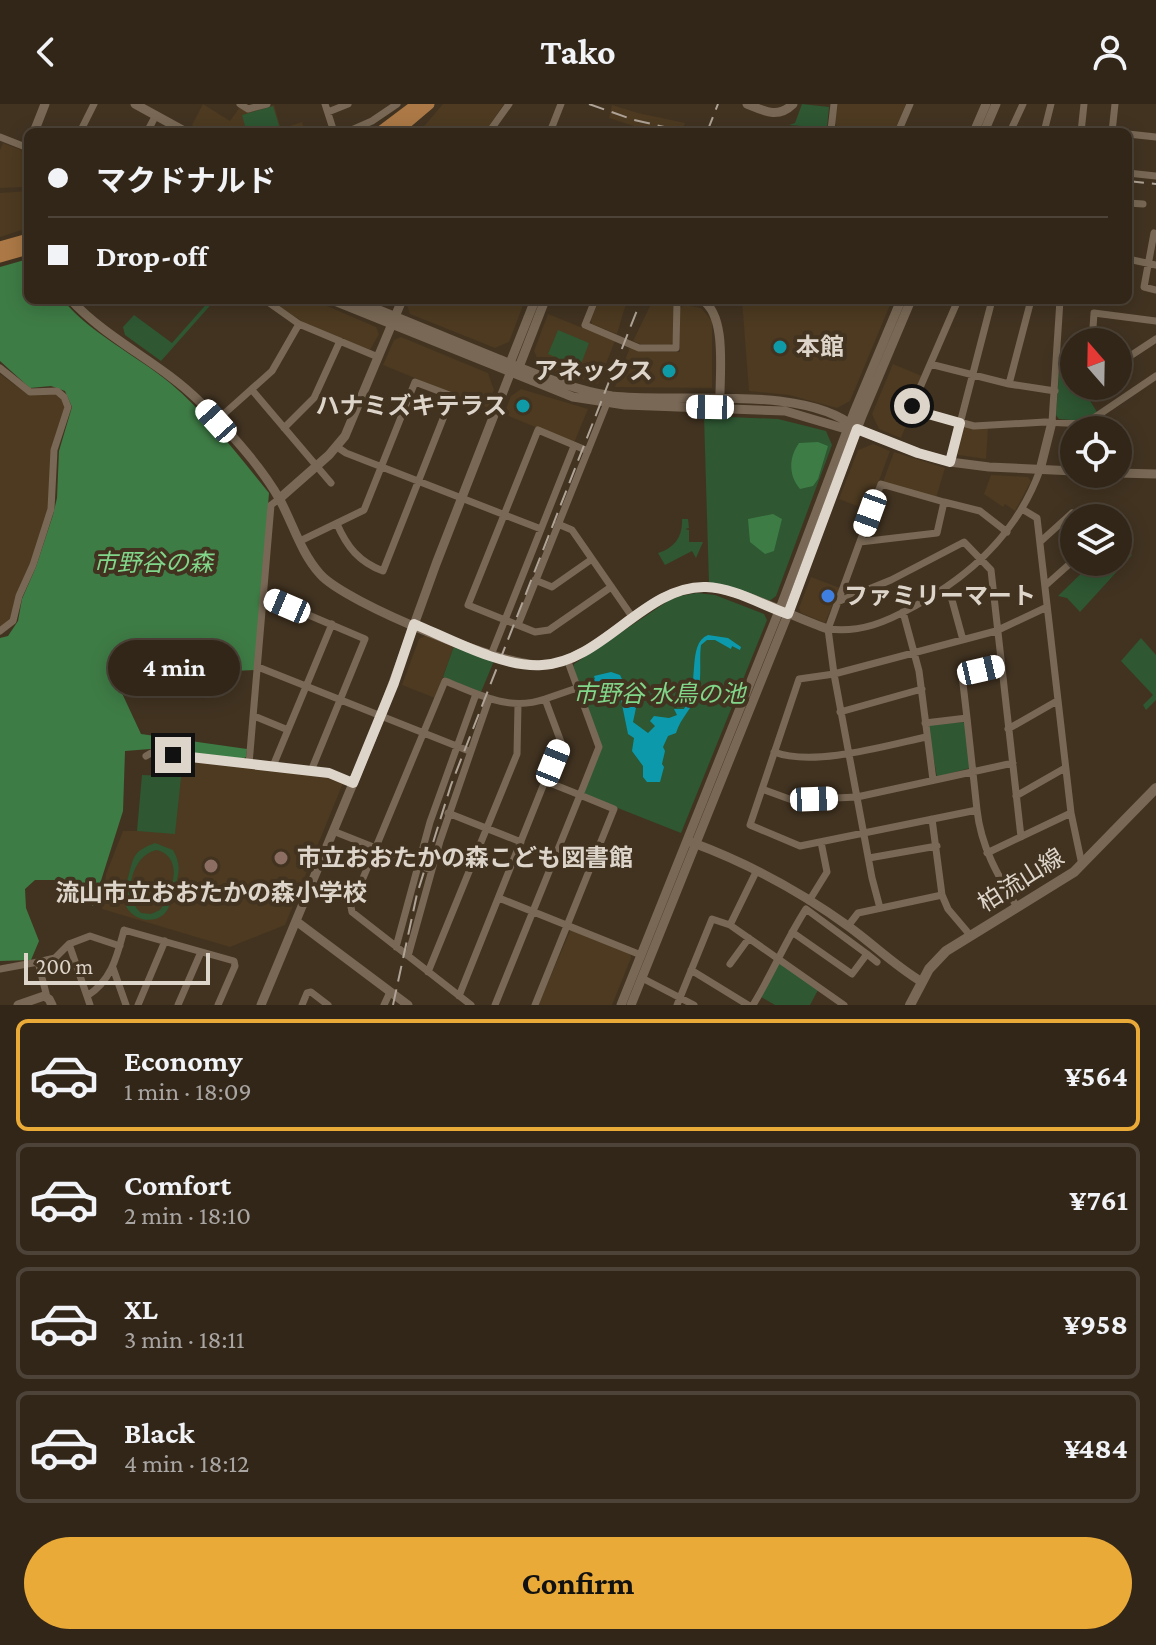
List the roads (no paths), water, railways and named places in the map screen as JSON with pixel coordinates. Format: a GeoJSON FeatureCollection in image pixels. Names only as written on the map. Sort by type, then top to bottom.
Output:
{"type":"FeatureCollection","features":[{"type":"Feature","properties":{"kind":"main road"},"geometry":{"type":"LineString","coordinates":[[385,128],[417,104]]}},
{"type":"Feature","properties":{"kind":"main road"},"geometry":{"type":"LineString","coordinates":[[401,128],[429,104]]}},
{"type":"Feature","properties":{"kind":"main road"},"geometry":{"type":"LineString","coordinates":[[0,247],[24,240]]}},
{"type":"Feature","properties":{"kind":"main road"},"geometry":{"type":"LineString","coordinates":[[0,257],[24,250]]}},
{"type":"Feature","properties":{"kind":"main road","name":"柏流山線"},"geometry":{"type":"LineString","coordinates":[[910,1005],[934,962],[970,935],[1082,865],[1156,788]]}},
{"type":"Feature","properties":{"kind":"street"},"geometry":{"type":"LineString","coordinates":[[36,128],[45,104]]}},
{"type":"Feature","properties":{"kind":"street"},"geometry":{"type":"LineString","coordinates":[[82,128],[94,104]]}},
{"type":"Feature","properties":{"kind":"street"},"geometry":{"type":"LineString","coordinates":[[135,104],[179,128]]}},
{"type":"Feature","properties":{"kind":"street"},"geometry":{"type":"LineString","coordinates":[[240,104],[248,109],[264,104]]}},
{"type":"Feature","properties":{"kind":"street"},"geometry":{"type":"LineString","coordinates":[[333,128],[327,108],[348,104]]}},
{"type":"Feature","properties":{"kind":"street"},"geometry":{"type":"LineString","coordinates":[[356,128],[397,104]]}},
{"type":"Feature","properties":{"kind":"street"},"geometry":{"type":"LineString","coordinates":[[492,128],[509,104]]}},
{"type":"Feature","properties":{"kind":"street"},"geometry":{"type":"LineString","coordinates":[[552,128],[561,104]]}},
{"type":"Feature","properties":{"kind":"street"},"geometry":{"type":"LineString","coordinates":[[747,104],[774,113],[792,105]]}},
{"type":"Feature","properties":{"kind":"street"},"geometry":{"type":"LineString","coordinates":[[831,128],[834,104]]}},
{"type":"Feature","properties":{"kind":"street"},"geometry":{"type":"LineString","coordinates":[[900,128],[910,104]]}},
{"type":"Feature","properties":{"kind":"street"},"geometry":{"type":"LineString","coordinates":[[976,128],[986,104]]}},
{"type":"Feature","properties":{"kind":"street"},"geometry":{"type":"LineString","coordinates":[[986,128],[996,104]]}},
{"type":"Feature","properties":{"kind":"street"},"geometry":{"type":"LineString","coordinates":[[1012,128],[1023,104]]}},
{"type":"Feature","properties":{"kind":"street"},"geometry":{"type":"LineString","coordinates":[[1045,128],[1051,104]]}},
{"type":"Feature","properties":{"kind":"street"},"geometry":{"type":"LineString","coordinates":[[1081,128],[1084,104]]}},
{"type":"Feature","properties":{"kind":"street"},"geometry":{"type":"LineString","coordinates":[[1112,128],[1115,104]]}},
{"type":"Feature","properties":{"kind":"street"},"geometry":{"type":"LineString","coordinates":[[149,128],[156,115]]}},
{"type":"Feature","properties":{"kind":"street"},"geometry":{"type":"LineString","coordinates":[[1132,134],[1156,137]]}},
{"type":"Feature","properties":{"kind":"street"},"geometry":{"type":"LineString","coordinates":[[0,137],[24,146]]}},
{"type":"Feature","properties":{"kind":"street"},"geometry":{"type":"LineString","coordinates":[[1132,173],[1156,176]]}},
{"type":"Feature","properties":{"kind":"street"},"geometry":{"type":"LineString","coordinates":[[1132,203],[1143,204]]}},
{"type":"Feature","properties":{"kind":"street"},"geometry":{"type":"LineString","coordinates":[[1156,234],[1152,264],[1144,287],[1156,290]]}},
{"type":"Feature","properties":{"kind":"street"},"geometry":{"type":"LineString","coordinates":[[1132,260],[1152,264]]}},
{"type":"Feature","properties":{"kind":"street"},"geometry":{"type":"LineString","coordinates":[[76,304],[184,388],[216,421],[260,471],[279,499],[310,562],[330,584],[348,596],[414,624],[491,655],[533,666],[567,659],[593,646],[668,595],[699,587],[722,590],[828,629],[861,629],[881,624],[945,589],[981,561],[1007,532],[1022,509],[1040,470],[1052,422],[1060,304]]}},
{"type":"Feature","properties":{"kind":"street"},"geometry":{"type":"LineString","coordinates":[[271,304],[299,324],[378,357]]}},
{"type":"Feature","properties":{"kind":"street"},"geometry":{"type":"LineString","coordinates":[[344,304],[513,368],[613,396],[720,402],[785,411],[851,427],[950,462],[1060,471]]}},
{"type":"Feature","properties":{"kind":"street"},"geometry":{"type":"LineString","coordinates":[[361,304],[393,321]]}},
{"type":"Feature","properties":{"kind":"street"},"geometry":{"type":"LineString","coordinates":[[249,764],[271,505],[337,447],[345,436],[400,304]]}},
{"type":"Feature","properties":{"kind":"street"},"geometry":{"type":"LineString","coordinates":[[261,1005],[381,716],[513,368],[534,304]]}},
{"type":"Feature","properties":{"kind":"street"},"geometry":{"type":"LineString","coordinates":[[513,368],[543,304]]}},
{"type":"Feature","properties":{"kind":"street"},"geometry":{"type":"LineString","coordinates":[[593,304],[585,325],[639,348],[676,348],[677,304]]}},
{"type":"Feature","properties":{"kind":"street"},"geometry":{"type":"LineString","coordinates":[[708,304],[718,319],[720,402]]}},
{"type":"Feature","properties":{"kind":"street"},"geometry":{"type":"LineString","coordinates":[[631,1005],[692,842],[784,613],[899,304]]}},
{"type":"Feature","properties":{"kind":"street"},"geometry":{"type":"LineString","coordinates":[[851,427],[909,304]]}},
{"type":"Feature","properties":{"kind":"street"},"geometry":{"type":"LineString","coordinates":[[956,304],[912,406],[914,410],[974,426],[1052,422],[1085,424],[1156,376]]}},
{"type":"Feature","properties":{"kind":"street"},"geometry":{"type":"LineString","coordinates":[[950,462],[991,304]]}},
{"type":"Feature","properties":{"kind":"street"},"geometry":{"type":"LineString","coordinates":[[1009,384],[1030,304]]}},
{"type":"Feature","properties":{"kind":"street"},"geometry":{"type":"LineString","coordinates":[[1093,328],[1094,313],[1156,321]]}},
{"type":"Feature","properties":{"kind":"street"},"geometry":{"type":"LineString","coordinates":[[216,421],[281,360],[299,324]]}},
{"type":"Feature","properties":{"kind":"street"},"geometry":{"type":"LineString","coordinates":[[1132,355],[1156,339]]}},
{"type":"Feature","properties":{"kind":"street"},"geometry":{"type":"LineString","coordinates":[[284,428],[314,398],[340,341]]}},
{"type":"Feature","properties":{"kind":"street"},"geometry":{"type":"LineString","coordinates":[[930,364],[1009,384],[1055,391]]}},
{"type":"Feature","properties":{"kind":"street"},"geometry":{"type":"LineString","coordinates":[[1056,367],[1060,367]]}},
{"type":"Feature","properties":{"kind":"street"},"geometry":{"type":"LineString","coordinates":[[0,368],[30,392],[57,391],[68,407],[54,450],[51,509],[43,537],[19,596],[13,621],[0,631]]}},
{"type":"Feature","properties":{"kind":"street"},"geometry":{"type":"LineString","coordinates":[[513,368],[573,397],[607,403],[720,402]]}},
{"type":"Feature","properties":{"kind":"street"},"geometry":{"type":"LineString","coordinates":[[300,541],[364,510],[415,382],[452,396],[383,571],[367,565],[346,544],[337,524]]}},
{"type":"Feature","properties":{"kind":"street"},"geometry":{"type":"LineString","coordinates":[[252,390],[331,483]]}},
{"type":"Feature","properties":{"kind":"street"},"geometry":{"type":"LineString","coordinates":[[518,625],[607,403]]}},
{"type":"Feature","properties":{"kind":"street"},"geometry":{"type":"LineString","coordinates":[[588,451],[538,430],[468,605],[535,632],[549,630],[611,587]]}},
{"type":"Feature","properties":{"kind":"street"},"geometry":{"type":"LineString","coordinates":[[491,655],[574,446]]}},
{"type":"Feature","properties":{"kind":"street"},"geometry":{"type":"LineString","coordinates":[[337,447],[541,529]]}},
{"type":"Feature","properties":{"kind":"street"},"geometry":{"type":"LineString","coordinates":[[1132,473],[1156,474]]}},
{"type":"Feature","properties":{"kind":"street"},"geometry":{"type":"LineString","coordinates":[[880,908],[834,674],[828,629],[837,602],[881,484],[980,511],[1007,532]]}},
{"type":"Feature","properties":{"kind":"street"},"geometry":{"type":"LineString","coordinates":[[860,542],[937,533],[944,502]]}},
{"type":"Feature","properties":{"kind":"street"},"geometry":{"type":"LineString","coordinates":[[1022,509],[1037,518],[1065,768],[1082,865]]}},
{"type":"Feature","properties":{"kind":"street"},"geometry":{"type":"LineString","coordinates":[[558,524],[572,530],[633,618]]}},
{"type":"Feature","properties":{"kind":"street"},"geometry":{"type":"LineString","coordinates":[[1040,542],[1060,524]]}},
{"type":"Feature","properties":{"kind":"street"},"geometry":{"type":"LineString","coordinates":[[837,602],[846,601],[891,580],[964,542],[991,570],[1021,837]]}},
{"type":"Feature","properties":{"kind":"street"},"geometry":{"type":"LineString","coordinates":[[535,580],[552,587],[592,559]]}},
{"type":"Feature","properties":{"kind":"street"},"geometry":{"type":"LineString","coordinates":[[1046,585],[1060,572]]}},
{"type":"Feature","properties":{"kind":"street"},"geometry":{"type":"LineString","coordinates":[[945,589],[952,600],[963,640]]}},
{"type":"Feature","properties":{"kind":"street"},"geometry":{"type":"LineString","coordinates":[[264,596],[365,639],[311,771]]}},
{"type":"Feature","properties":{"kind":"street"},"geometry":{"type":"LineString","coordinates":[[977,810],[800,846],[750,825],[799,679],[834,674],[996,631],[1047,607]]}},
{"type":"Feature","properties":{"kind":"street"},"geometry":{"type":"LineString","coordinates":[[903,612],[922,689],[933,780]]}},
{"type":"Feature","properties":{"kind":"street"},"geometry":{"type":"LineString","coordinates":[[273,766],[332,624]]}},
{"type":"Feature","properties":{"kind":"street"},"geometry":{"type":"LineString","coordinates":[[495,1005],[599,747],[567,659]]}},
{"type":"Feature","properties":{"kind":"street"},"geometry":{"type":"LineString","coordinates":[[1000,665],[962,675],[980,834],[1017,907]]}},
{"type":"Feature","properties":{"kind":"street"},"geometry":{"type":"LineString","coordinates":[[258,667],[469,751]]}},
{"type":"Feature","properties":{"kind":"street"},"geometry":{"type":"LineString","coordinates":[[471,1005],[351,909],[445,681],[502,704],[532,704],[577,688]]}},
{"type":"Feature","properties":{"kind":"street"},"geometry":{"type":"LineString","coordinates":[[840,712],[922,689]]}},
{"type":"Feature","properties":{"kind":"street"},"geometry":{"type":"LineString","coordinates":[[396,947],[417,865],[476,694]]}},
{"type":"Feature","properties":{"kind":"street"},"geometry":{"type":"LineString","coordinates":[[408,956],[448,813],[489,699]]}},
{"type":"Feature","properties":{"kind":"street"},"geometry":{"type":"LineString","coordinates":[[459,996],[561,742],[545,699]]}},
{"type":"Feature","properties":{"kind":"street"},"geometry":{"type":"LineString","coordinates":[[1008,729],[1057,701]]}},
{"type":"Feature","properties":{"kind":"street"},"geometry":{"type":"LineString","coordinates":[[428,972],[517,754],[518,704]]}},
{"type":"Feature","properties":{"kind":"street"},"geometry":{"type":"LineString","coordinates":[[254,716],[288,730]]}},
{"type":"Feature","properties":{"kind":"street"},"geometry":{"type":"LineString","coordinates":[[925,723],[967,718]]}},
{"type":"Feature","properties":{"kind":"street"},"geometry":{"type":"LineString","coordinates":[[774,752],[789,758],[848,753],[926,737]]}},
{"type":"Feature","properties":{"kind":"street"},"geometry":{"type":"LineString","coordinates":[[146,756],[151,753],[329,773],[353,783]]}},
{"type":"Feature","properties":{"kind":"street"},"geometry":{"type":"LineString","coordinates":[[762,789],[792,800],[857,797],[1013,763]]}},
{"type":"Feature","properties":{"kind":"street"},"geometry":{"type":"LineString","coordinates":[[1016,796],[1065,768]]}},
{"type":"Feature","properties":{"kind":"street"},"geometry":{"type":"LineString","coordinates":[[535,1005],[614,809],[545,781]]}},
{"type":"Feature","properties":{"kind":"street"},"geometry":{"type":"LineString","coordinates":[[448,813],[521,842]]}},
{"type":"Feature","properties":{"kind":"street"},"geometry":{"type":"LineString","coordinates":[[987,853],[1071,813]]}},
{"type":"Feature","properties":{"kind":"street"},"geometry":{"type":"LineString","coordinates":[[932,819],[942,895],[948,909],[970,935]]}},
{"type":"Feature","properties":{"kind":"street"},"geometry":{"type":"LineString","coordinates":[[333,831],[431,870]]}},
{"type":"Feature","properties":{"kind":"street"},"geometry":{"type":"LineString","coordinates":[[692,842],[809,901],[848,926],[922,982]]}},
{"type":"Feature","properties":{"kind":"street"},"geometry":{"type":"LineString","coordinates":[[621,1005],[692,842]]}},
{"type":"Feature","properties":{"kind":"street"},"geometry":{"type":"LineString","coordinates":[[809,901],[827,872],[821,842]]}},
{"type":"Feature","properties":{"kind":"street"},"geometry":{"type":"LineString","coordinates":[[869,858],[937,846]]}},
{"type":"Feature","properties":{"kind":"street"},"geometry":{"type":"LineString","coordinates":[[730,925],[756,872]]}},
{"type":"Feature","properties":{"kind":"street"},"geometry":{"type":"LineString","coordinates":[[848,926],[858,913],[942,895]]}},
{"type":"Feature","properties":{"kind":"street"},"geometry":{"type":"LineString","coordinates":[[499,898],[641,955]]}},
{"type":"Feature","properties":{"kind":"street"},"geometry":{"type":"LineString","coordinates":[[691,970],[750,1005],[806,909],[877,962]]}},
{"type":"Feature","properties":{"kind":"street"},"geometry":{"type":"LineString","coordinates":[[678,1001],[712,919],[730,925],[844,1005]]}},
{"type":"Feature","properties":{"kind":"street"},"geometry":{"type":"LineString","coordinates":[[296,921],[404,1004]]}},
{"type":"Feature","properties":{"kind":"street"},"geometry":{"type":"LineString","coordinates":[[87,996],[105,981],[113,968],[124,930],[232,960],[236,964],[218,1005]]}},
{"type":"Feature","properties":{"kind":"street"},"geometry":{"type":"LineString","coordinates":[[792,932],[852,974],[867,954]]}},
{"type":"Feature","properties":{"kind":"street"},"geometry":{"type":"LineString","coordinates":[[0,969],[55,958],[69,944],[90,936],[120,946]]}},
{"type":"Feature","properties":{"kind":"street"},"geometry":{"type":"LineString","coordinates":[[730,964],[749,938]]}},
{"type":"Feature","properties":{"kind":"street"},"geometry":{"type":"LineString","coordinates":[[138,1005],[165,941]]}},
{"type":"Feature","properties":{"kind":"street"},"geometry":{"type":"LineString","coordinates":[[69,944],[90,1005]]}},
{"type":"Feature","properties":{"kind":"street"},"geometry":{"type":"LineString","coordinates":[[178,1005],[201,952]]}},
{"type":"Feature","properties":{"kind":"street"},"geometry":{"type":"LineString","coordinates":[[18,1005],[49,1001],[38,962]]}},
{"type":"Feature","properties":{"kind":"street"},"geometry":{"type":"LineString","coordinates":[[113,968],[126,1005]]}},
{"type":"Feature","properties":{"kind":"street"},"geometry":{"type":"LineString","coordinates":[[642,978],[678,1001],[694,1005]]}},
{"type":"Feature","properties":{"kind":"street"},"geometry":{"type":"LineString","coordinates":[[302,1005],[306,995],[311,992],[328,1005]]}},
{"type":"Feature","properties":{"kind":"street"},"geometry":{"type":"LineString","coordinates":[[384,1005],[390,992]]}},
{"type":"Feature","properties":{"kind":"water"},"geometry":{"type":"Polygon","coordinates":[[[708,635],[728,638],[741,647],[740,650],[732,646],[731,649],[715,640],[707,640],[701,645],[696,698],[676,733],[668,736],[663,747],[664,767],[660,782],[647,782],[643,777],[643,766],[632,751],[634,738],[628,734],[618,685],[612,680],[591,684],[590,681],[595,679],[594,676],[611,672],[620,675],[636,708],[633,722],[648,733],[655,726],[650,721],[654,716],[669,718],[677,715],[674,709],[684,709],[692,689],[697,647],[708,635]]]}},
{"type":"Feature","properties":{"kind":"railway"},"geometry":{"type":"LineString","coordinates":[[589,104],[634,120],[669,128]]}},
{"type":"Feature","properties":{"kind":"railway"},"geometry":{"type":"LineString","coordinates":[[709,128],[718,104]]}},
{"type":"Feature","properties":{"kind":"railway"},"geometry":{"type":"LineString","coordinates":[[1132,181],[1156,184]]}},
{"type":"Feature","properties":{"kind":"railway"},"geometry":{"type":"LineString","coordinates":[[393,1005],[417,894],[451,785],[639,304]]}},
{"type":"Feature","properties":{"kind":"place","name":"本館"},"geometry":{"type":"Point","coordinates":[780,347]}},
{"type":"Feature","properties":{"kind":"place","name":"アネックス"},"geometry":{"type":"Point","coordinates":[669,371]}},
{"type":"Feature","properties":{"kind":"place","name":"ハナミズキテラス"},"geometry":{"type":"Point","coordinates":[523,406]}},
{"type":"Feature","properties":{"kind":"place","name":"ファミリーマート"},"geometry":{"type":"Point","coordinates":[828,596]}},
{"type":"Feature","properties":{"kind":"place","name":"市立おおたかの森こども図書館"},"geometry":{"type":"Point","coordinates":[281,858]}},
{"type":"Feature","properties":{"kind":"place","name":"流山市立おおたかの森小学校"},"geometry":{"type":"Point","coordinates":[211,866]}},
{"type":"Feature","properties":{"kind":"park label","name":"市野谷の森"},"geometry":{"type":"Point","coordinates":[153,563]}},
{"type":"Feature","properties":{"kind":"park label","name":"市野谷 水鳥の池"},"geometry":{"type":"Point","coordinates":[659,694]}}]}
